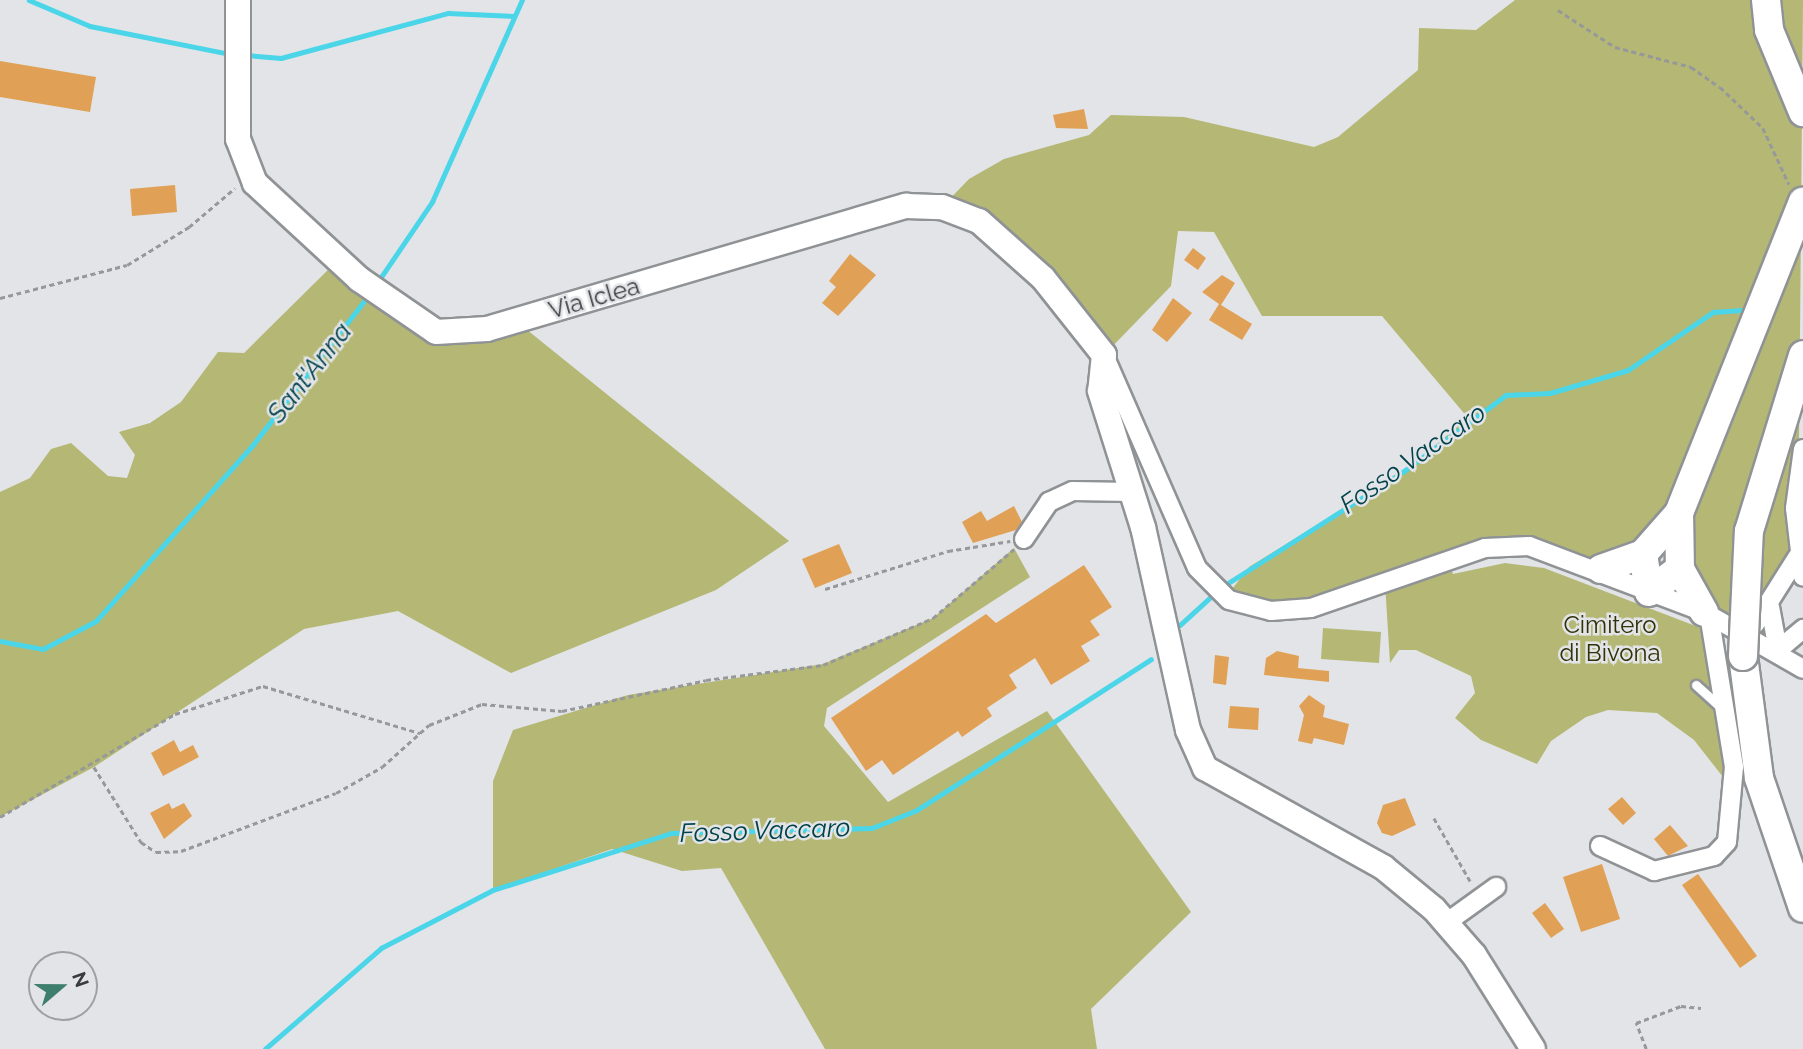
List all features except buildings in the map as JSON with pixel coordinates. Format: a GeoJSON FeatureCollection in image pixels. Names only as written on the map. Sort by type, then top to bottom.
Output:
{"type":"FeatureCollection","features":[{"type":"Feature","properties":{"kind":"main road"},"geometry":{"type":"LineString","coordinates":[[1766,0],[1769,30],[1803,112]]}},
{"type":"Feature","properties":{"kind":"main road"},"geometry":{"type":"LineString","coordinates":[[1601,569],[1643,554],[1679,513],[1799,197]]}},
{"type":"Feature","properties":{"kind":"main road"},"geometry":{"type":"LineString","coordinates":[[1803,355],[1749,531],[1743,656],[1759,778],[1803,908]]}},
{"type":"Feature","properties":{"kind":"main road"},"geometry":{"type":"LineString","coordinates":[[1679,513],[1680,569],[1713,616]]}},
{"type":"Feature","properties":{"kind":"main road"},"geometry":{"type":"LineString","coordinates":[[1643,554],[1649,592],[1680,569]]}},
{"type":"Feature","properties":{"kind":"street","name":"Via Iclea"},"geometry":{"type":"LineString","coordinates":[[238,11],[238,139],[251,174],[268,200],[359,279],[390,305],[436,332],[487,330],[906,206],[942,207],[979,221],[1043,278],[1104,355]]}},
{"type":"Feature","properties":{"kind":"street"},"geometry":{"type":"LineString","coordinates":[[1104,355],[1100,391],[1132,492],[1188,730],[1205,768],[1383,867],[1446,923],[1532,1049]]}},
{"type":"Feature","properties":{"kind":"street"},"geometry":{"type":"LineString","coordinates":[[1104,355],[1170,512],[1197,568],[1226,597],[1271,611],[1311,608],[1485,548],[1529,545],[1601,569],[1649,592],[1713,616],[1778,650],[1803,669]]}},
{"type":"Feature","properties":{"kind":"street"},"geometry":{"type":"LineString","coordinates":[[1803,449],[1796,508],[1798,556],[1803,577]]}},
{"type":"Feature","properties":{"kind":"street"},"geometry":{"type":"LineString","coordinates":[[1024,539],[1049,502],[1073,491],[1132,492]]}},
{"type":"Feature","properties":{"kind":"street"},"geometry":{"type":"LineString","coordinates":[[1713,616],[1755,624],[1770,607],[1798,556]]}},
{"type":"Feature","properties":{"kind":"street"},"geometry":{"type":"LineString","coordinates":[[1770,607],[1778,650]]}},
{"type":"Feature","properties":{"kind":"street"},"geometry":{"type":"LineString","coordinates":[[1600,846],[1654,870],[1714,856],[1727,842],[1731,822],[1734,767],[1713,616]]}},
{"type":"Feature","properties":{"kind":"street"},"geometry":{"type":"LineString","coordinates":[[1778,650],[1803,629]]}},
{"type":"Feature","properties":{"kind":"street"},"geometry":{"type":"LineString","coordinates":[[1446,923],[1496,887]]}},
{"type":"Feature","properties":{"kind":"lane"},"geometry":{"type":"LineString","coordinates":[[1696,685],[1727,712]]}},
{"type":"Feature","properties":{"kind":"path"},"geometry":{"type":"LineString","coordinates":[[1558,10],[1615,47],[1691,67],[1720,87],[1763,128],[1799,197]]}},
{"type":"Feature","properties":{"kind":"path"},"geometry":{"type":"LineString","coordinates":[[0,298],[127,265],[189,227],[251,174]]}},
{"type":"Feature","properties":{"kind":"path"},"geometry":{"type":"LineString","coordinates":[[825,589],[948,551],[1024,539]]}},
{"type":"Feature","properties":{"kind":"path"},"geometry":{"type":"LineString","coordinates":[[93,767],[141,842],[156,852],[181,851],[336,793],[382,767],[420,733],[482,705],[562,711],[706,680],[823,664],[933,618],[1024,539]]}},
{"type":"Feature","properties":{"kind":"path"},"geometry":{"type":"LineString","coordinates":[[0,817],[93,767],[175,714],[263,687],[420,733]]}},
{"type":"Feature","properties":{"kind":"path"},"geometry":{"type":"LineString","coordinates":[[1434,818],[1472,880],[1471,905]]}},
{"type":"Feature","properties":{"kind":"path"},"geometry":{"type":"LineString","coordinates":[[1646,1049],[1636,1023],[1681,1006],[1701,1008]]}},
{"type":"Feature","properties":{"kind":"green space","name":"Cimitero di Bivona"},"geometry":{"type":"Polygon","coordinates":[[[1515,0],[1803,0],[1798,556],[1755,624],[1704,612],[1679,514],[1601,569],[1529,546],[1448,561],[1453,574],[1505,563],[1544,568],[1714,633],[1734,791],[1694,740],[1657,713],[1608,710],[1586,717],[1551,741],[1537,764],[1481,740],[1455,718],[1475,693],[1471,676],[1416,650],[1399,650],[1390,663],[1385,583],[1311,608],[1226,597],[1249,567],[1404,471],[1468,418],[1382,316],[1262,316],[1214,232],[1178,231],[1171,286],[1104,355],[1074,313],[942,207],[969,179],[1004,159],[1089,135],[1111,115],[1184,117],[1314,147],[1338,137],[1418,70],[1419,28],[1476,30],[1515,0]]]}},
{"type":"Feature","properties":{"kind":"green space"},"geometry":{"type":"Polygon","coordinates":[[[338,260],[412,321],[516,321],[789,541],[716,590],[511,673],[398,611],[304,629],[94,767],[0,817],[0,492],[30,478],[51,449],[71,443],[108,476],[127,478],[135,455],[119,432],[150,423],[181,402],[218,352],[244,353],[338,260]]]}},
{"type":"Feature","properties":{"kind":"green space"},"geometry":{"type":"Polygon","coordinates":[[[1014,548],[1030,577],[827,708],[824,726],[888,802],[1047,711],[1191,912],[1091,1009],[1097,1049],[825,1049],[721,868],[682,871],[612,849],[493,890],[493,781],[513,730],[628,695],[823,664],[933,618],[1014,548]]]}},
{"type":"Feature","properties":{"kind":"green space"},"geometry":{"type":"Polygon","coordinates":[[[1323,628],[1381,632],[1379,663],[1321,659],[1323,628]]]}},
{"type":"Feature","properties":{"kind":"waterway"},"geometry":{"type":"LineString","coordinates":[[29,0],[90,26],[230,54]]}},
{"type":"Feature","properties":{"kind":"waterway","name":"Sant'Anna"},"geometry":{"type":"LineString","coordinates":[[377,283],[432,202],[522,0]]}},
{"type":"Feature","properties":{"kind":"waterway"},"geometry":{"type":"LineString","coordinates":[[246,55],[281,58],[448,13],[514,16]]}},
{"type":"Feature","properties":{"kind":"waterway","name":"Sant'Anna"},"geometry":{"type":"LineString","coordinates":[[0,641],[43,649],[96,621],[252,446],[368,296]]}},
{"type":"Feature","properties":{"kind":"waterway","name":"Fosso Vaccaro"},"geometry":{"type":"LineString","coordinates":[[1222,587],[1404,471],[1506,395],[1550,393],[1628,370],[1713,312],[1742,310]]}},
{"type":"Feature","properties":{"kind":"waterway","name":"Fosso Vaccaro"},"geometry":{"type":"LineString","coordinates":[[1180,625],[1215,593]]}},
{"type":"Feature","properties":{"kind":"waterway","name":"Fosso Vaccaro"},"geometry":{"type":"LineString","coordinates":[[265,1049],[381,948],[493,890],[672,833],[872,828],[917,810],[1151,659]]}}]}
